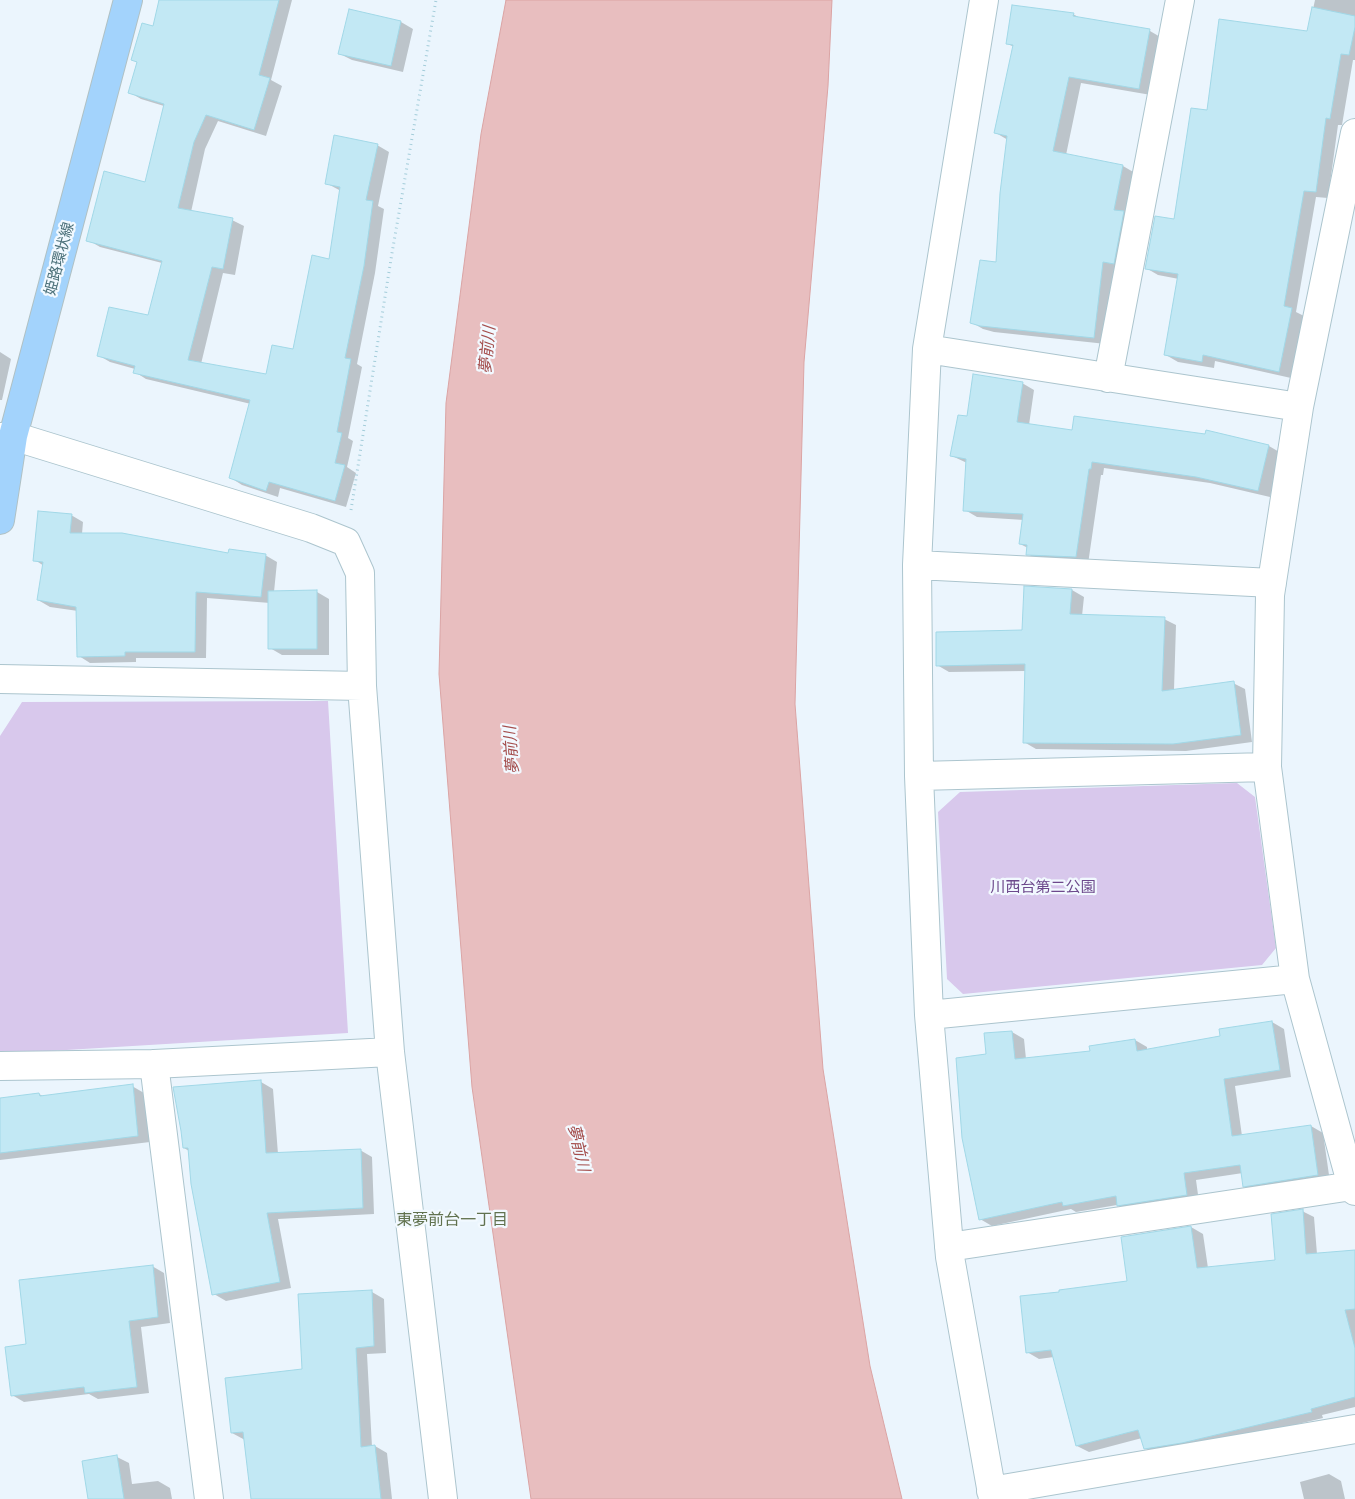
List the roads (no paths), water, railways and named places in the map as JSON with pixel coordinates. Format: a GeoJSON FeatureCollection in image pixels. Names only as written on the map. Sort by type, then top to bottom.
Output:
{"type":"FeatureCollection","features":[{"type":"Feature","properties":{"kind":"main road","name":"姫路環状線"},"geometry":{"type":"LineString","coordinates":[[0,520],[7,437],[128,0]]}},
{"type":"Feature","properties":{"kind":"street"},"geometry":{"type":"LineString","coordinates":[[984,0],[927,349],[917,565],[919,776],[929,1014],[949,1247],[992,1495],[1355,1429]]}},
{"type":"Feature","properties":{"kind":"street"},"geometry":{"type":"LineString","coordinates":[[1108,378],[1180,0]]}},
{"type":"Feature","properties":{"kind":"street"},"geometry":{"type":"LineString","coordinates":[[949,1247],[1354,1189],[1295,979],[1268,767],[1270,595],[1299,407],[1355,133]]}},
{"type":"Feature","properties":{"kind":"street"},"geometry":{"type":"LineString","coordinates":[[927,349],[1299,407]]}},
{"type":"Feature","properties":{"kind":"street"},"geometry":{"type":"LineString","coordinates":[[7,437],[311,528],[346,542],[360,573],[362,686],[390,1052],[443,1499]]}},
{"type":"Feature","properties":{"kind":"street"},"geometry":{"type":"LineString","coordinates":[[917,565],[1272,583]]}},
{"type":"Feature","properties":{"kind":"street"},"geometry":{"type":"LineString","coordinates":[[0,679],[362,686]]}},
{"type":"Feature","properties":{"kind":"street"},"geometry":{"type":"LineString","coordinates":[[919,776],[1268,767]]}},
{"type":"Feature","properties":{"kind":"street"},"geometry":{"type":"LineString","coordinates":[[929,1014],[1295,979]]}},
{"type":"Feature","properties":{"kind":"street"},"geometry":{"type":"LineString","coordinates":[[0,1066],[154,1064],[390,1052]]}},
{"type":"Feature","properties":{"kind":"street"},"geometry":{"type":"LineString","coordinates":[[154,1064],[209,1499]]}},
{"type":"Feature","properties":{"kind":"water","name":"夢前川"},"geometry":{"type":"Polygon","coordinates":[[[506,0],[832,0],[828,86],[804,362],[795,704],[823,1069],[870,1366],[902,1499],[531,1499],[472,1087],[439,674],[446,403],[481,134],[506,0]]]}},
{"type":"Feature","properties":{"kind":"district","name":"東夢前台一丁目"},"geometry":{"type":"Point","coordinates":[452,1221]}},
{"type":"Feature","properties":{"kind":"park label","name":"川西台第二公園"},"geometry":{"type":"Point","coordinates":[1043,888]}}]}
